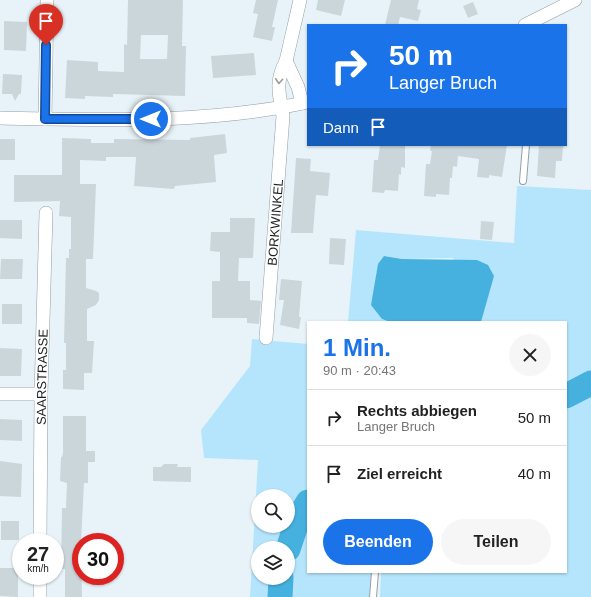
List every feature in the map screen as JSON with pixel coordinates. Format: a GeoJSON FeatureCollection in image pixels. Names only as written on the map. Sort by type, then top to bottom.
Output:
{"type":"FeatureCollection","features":[{"type":"Feature","properties":{"kind":"street"},"geometry":{"type":"LineString","coordinates":[[45,119],[47,0]]}},
{"type":"Feature","properties":{"kind":"street","name":"BORKWINKEL"},"geometry":{"type":"LineString","coordinates":[[266,338],[283,116],[278,86],[279,73],[286,61],[300,0]]}},
{"type":"Feature","properties":{"kind":"street"},"geometry":{"type":"LineString","coordinates":[[529,24],[575,0]]}},
{"type":"Feature","properties":{"kind":"street"},"geometry":{"type":"LineString","coordinates":[[0,118],[151,119],[216,115],[305,102],[286,61]]}},
{"type":"Feature","properties":{"kind":"street","name":"SAARSTRASSE"},"geometry":{"type":"LineString","coordinates":[[40,533],[41,394],[46,213]]}},
{"type":"Feature","properties":{"kind":"street"},"geometry":{"type":"LineString","coordinates":[[0,394],[41,394]]}},
{"type":"Feature","properties":{"kind":"street"},"geometry":{"type":"LineString","coordinates":[[40,585],[40,597]]}},
{"type":"Feature","properties":{"kind":"lane"},"geometry":{"type":"LineString","coordinates":[[523,181],[526,146]]}},
{"type":"Feature","properties":{"kind":"lane"},"geometry":{"type":"LineString","coordinates":[[373,597],[375,573]]}},
{"type":"Feature","properties":{"kind":"shaded area"},"geometry":{"type":"Polygon","coordinates":[[[517,186],[591,190],[591,597],[380,597],[381,573],[567,573],[567,321],[481,321],[486,302],[453,258],[402,259],[385,256],[377,270],[376,286],[382,319],[387,321],[348,321],[356,230],[514,243],[517,186]]]}},
{"type":"Feature","properties":{"kind":"shaded area"},"geometry":{"type":"Polygon","coordinates":[[[252,339],[307,344],[307,496],[295,515],[295,489],[256,489],[258,460],[204,458],[201,430],[250,366],[252,339]]]}},
{"type":"Feature","properties":{"kind":"shaded area"},"geometry":{"type":"Polygon","coordinates":[[[307,511],[307,573],[371,573],[370,597],[282,597],[283,585],[295,585],[295,541],[293,541],[299,525],[307,511]]]}},
{"type":"Feature","properties":{"kind":"shaded area"},"geometry":{"type":"Polygon","coordinates":[[[254,533],[289,533],[286,541],[253,541],[254,533]]]}},
{"type":"Feature","properties":{"kind":"shaded area"},"geometry":{"type":"Polygon","coordinates":[[[251,580],[251,585],[277,585],[276,597],[250,597],[251,580]]]}},
{"type":"Feature","properties":{"kind":"water"},"geometry":{"type":"Polygon","coordinates":[[[384,256],[402,259],[477,260],[488,265],[494,276],[481,321],[387,321],[382,319],[371,305],[378,264],[384,256]]]}},
{"type":"Feature","properties":{"kind":"building"},"geometry":{"type":"Polygon","coordinates":[[[128,0],[183,0],[182,46],[186,46],[185,96],[113,94],[113,97],[85,96],[85,99],[65,98],[67,60],[98,62],[98,71],[124,72],[124,44],[127,45],[128,0]],[[141,35],[140,59],[167,59],[168,35],[141,35]]]}},
{"type":"Feature","properties":{"kind":"building"},"geometry":{"type":"Polygon","coordinates":[[[256,0],[278,0],[272,27],[275,27],[272,41],[253,37],[258,14],[253,13],[256,0]]]}},
{"type":"Feature","properties":{"kind":"building"},"geometry":{"type":"Polygon","coordinates":[[[318,0],[345,0],[341,16],[316,10],[318,0]]]}},
{"type":"Feature","properties":{"kind":"building"},"geometry":{"type":"Polygon","coordinates":[[[391,0],[419,0],[417,9],[421,10],[418,21],[400,17],[398,24],[385,24],[391,0]]]}},
{"type":"Feature","properties":{"kind":"building"},"geometry":{"type":"Polygon","coordinates":[[[473,2],[478,14],[468,18],[463,6],[473,2]]]}},
{"type":"Feature","properties":{"kind":"building"},"geometry":{"type":"Polygon","coordinates":[[[4,21],[27,22],[26,51],[4,50],[4,21]]]}},
{"type":"Feature","properties":{"kind":"building"},"geometry":{"type":"Polygon","coordinates":[[[254,53],[256,75],[213,78],[211,56],[254,53]]]}},
{"type":"Feature","properties":{"kind":"building"},"geometry":{"type":"Polygon","coordinates":[[[3,74],[22,75],[21,94],[19,94],[15,101],[12,94],[2,94],[3,74]]]}},
{"type":"Feature","properties":{"kind":"building"},"geometry":{"type":"Polygon","coordinates":[[[225,134],[227,153],[214,155],[216,182],[175,186],[174,189],[134,186],[136,157],[106,157],[106,161],[80,160],[80,184],[96,184],[93,259],[86,259],[86,288],[99,293],[99,300],[96,305],[87,309],[87,341],[94,341],[92,373],[84,373],[84,390],[63,389],[63,370],[66,370],[66,343],[64,343],[66,258],[69,258],[69,249],[71,249],[71,217],[59,216],[60,201],[14,202],[14,175],[62,175],[62,138],[91,139],[91,143],[114,143],[114,139],[190,140],[190,138],[225,134]]]}},
{"type":"Feature","properties":{"kind":"building"},"geometry":{"type":"Polygon","coordinates":[[[0,139],[15,139],[15,160],[0,160],[0,139]]]}},
{"type":"Feature","properties":{"kind":"building"},"geometry":{"type":"Polygon","coordinates":[[[380,146],[405,146],[405,168],[401,167],[398,191],[385,190],[384,193],[372,192],[374,160],[378,160],[380,146]]]}},
{"type":"Feature","properties":{"kind":"building"},"geometry":{"type":"Polygon","coordinates":[[[431,146],[507,146],[502,177],[489,175],[489,178],[477,177],[479,159],[458,156],[457,167],[453,166],[452,178],[450,178],[449,195],[436,194],[436,197],[424,196],[426,164],[430,164],[432,151],[430,151],[431,146]]]}},
{"type":"Feature","properties":{"kind":"building"},"geometry":{"type":"Polygon","coordinates":[[[539,146],[563,146],[562,161],[556,161],[555,178],[537,176],[539,146]]]}},
{"type":"Feature","properties":{"kind":"building"},"geometry":{"type":"Polygon","coordinates":[[[296,158],[311,159],[310,171],[330,173],[328,196],[316,195],[313,233],[291,233],[296,158]]]}},
{"type":"Feature","properties":{"kind":"building"},"geometry":{"type":"Polygon","coordinates":[[[230,218],[255,218],[253,258],[239,258],[238,281],[250,281],[250,300],[261,301],[259,324],[247,323],[247,318],[212,318],[212,281],[220,281],[220,252],[210,251],[211,232],[230,232],[230,218]]]}},
{"type":"Feature","properties":{"kind":"building"},"geometry":{"type":"Polygon","coordinates":[[[0,220],[22,220],[22,239],[0,238],[0,220]]]}},
{"type":"Feature","properties":{"kind":"building"},"geometry":{"type":"Polygon","coordinates":[[[481,221],[494,222],[492,240],[480,239],[481,221]]]}},
{"type":"Feature","properties":{"kind":"building"},"geometry":{"type":"Polygon","coordinates":[[[330,238],[346,239],[344,265],[329,264],[330,238]]]}},
{"type":"Feature","properties":{"kind":"building"},"geometry":{"type":"Polygon","coordinates":[[[1,259],[23,259],[22,279],[0,279],[1,259]]]}},
{"type":"Feature","properties":{"kind":"building"},"geometry":{"type":"Polygon","coordinates":[[[281,279],[302,281],[299,317],[301,317],[299,329],[280,325],[284,300],[279,300],[281,279]]]}},
{"type":"Feature","properties":{"kind":"building"},"geometry":{"type":"Polygon","coordinates":[[[2,304],[22,304],[22,324],[2,324],[2,304]]]}},
{"type":"Feature","properties":{"kind":"building"},"geometry":{"type":"Polygon","coordinates":[[[0,348],[22,349],[21,376],[0,376],[0,348]]]}},
{"type":"Feature","properties":{"kind":"building"},"geometry":{"type":"Polygon","coordinates":[[[63,416],[86,416],[86,451],[95,451],[95,462],[88,462],[88,483],[84,483],[81,533],[72,533],[72,585],[82,585],[82,597],[65,597],[64,533],[62,533],[62,508],[66,508],[67,483],[60,481],[61,457],[63,453],[63,416]]]}},
{"type":"Feature","properties":{"kind":"building"},"geometry":{"type":"Polygon","coordinates":[[[0,419],[22,420],[22,441],[0,440],[0,419]]]}},
{"type":"Feature","properties":{"kind":"building"},"geometry":{"type":"Polygon","coordinates":[[[0,461],[22,464],[21,497],[0,496],[0,461]]]}},
{"type":"Feature","properties":{"kind":"building"},"geometry":{"type":"Polygon","coordinates":[[[164,464],[178,464],[177,467],[191,467],[191,482],[153,481],[153,467],[161,467],[164,464]]]}},
{"type":"Feature","properties":{"kind":"building"},"geometry":{"type":"Polygon","coordinates":[[[1,521],[19,521],[19,533],[12,533],[12,540],[1,540],[1,521]]]}},
{"type":"Feature","properties":{"kind":"building"},"geometry":{"type":"Polygon","coordinates":[[[0,568],[12,568],[12,585],[18,585],[18,597],[0,596],[0,568]]]}},
{"type":"Feature","properties":{"kind":"waterway"},"geometry":{"type":"LineString","coordinates":[[567,395],[591,383]]}},
{"type":"Feature","properties":{"kind":"waterway"},"geometry":{"type":"LineString","coordinates":[[291,541],[298,519],[307,504]]}},
{"type":"Feature","properties":{"kind":"waterway"},"geometry":{"type":"LineString","coordinates":[[280,597],[281,585]]}},
{"type":"Feature","properties":{"kind":"route"},"geometry":{"type":"LineString","coordinates":[[46,45],[45,119],[151,119]]}}]}
